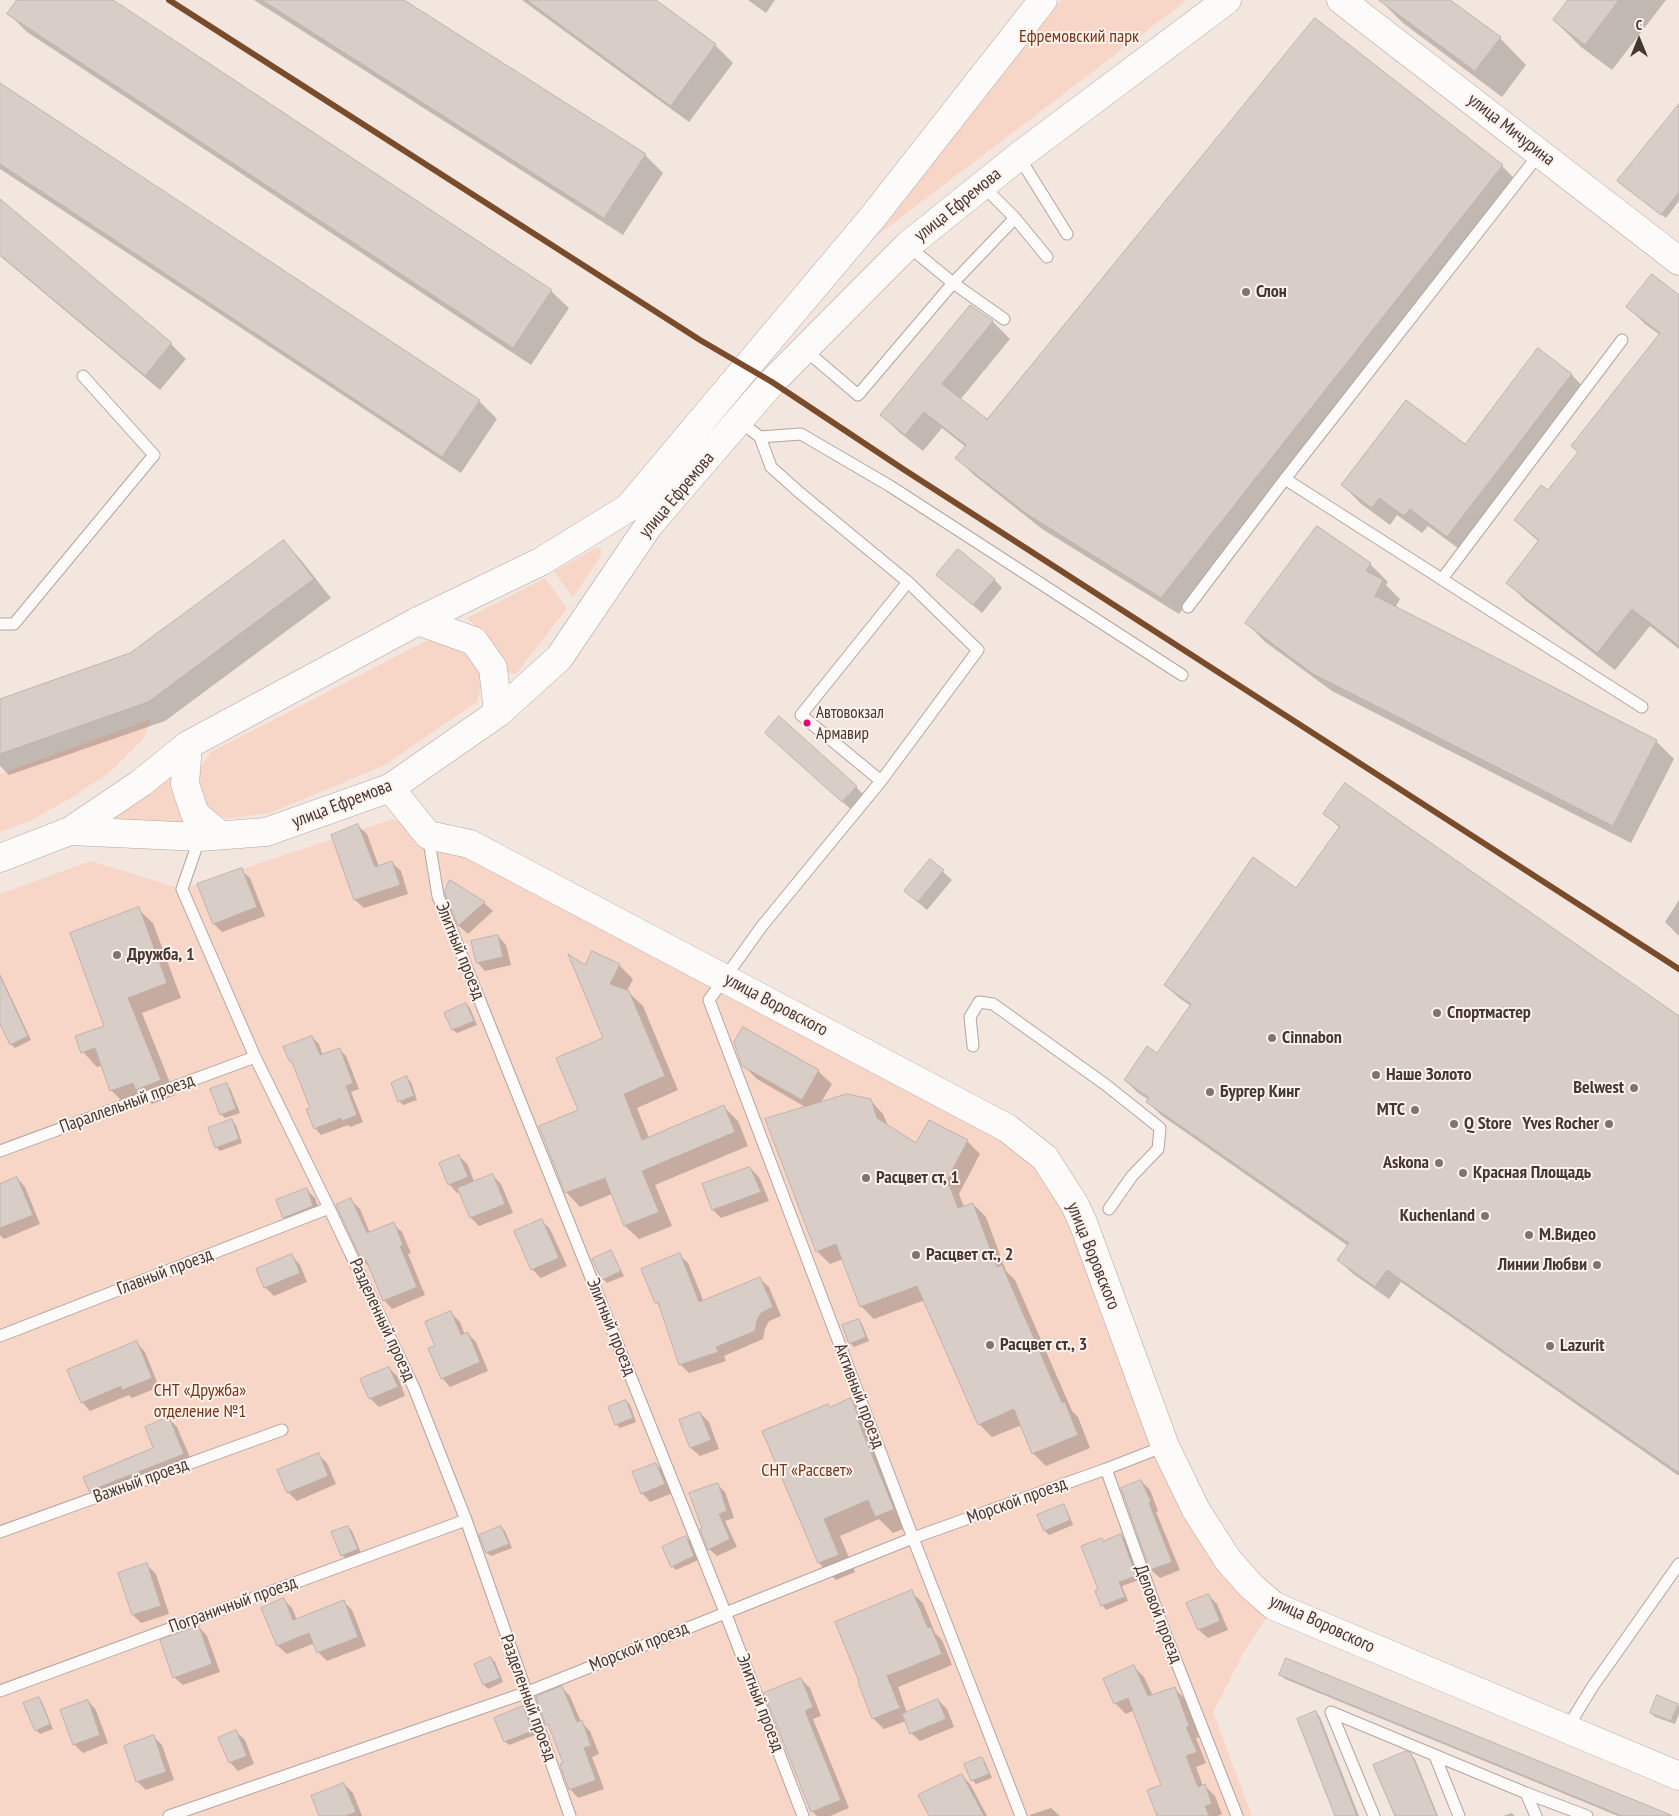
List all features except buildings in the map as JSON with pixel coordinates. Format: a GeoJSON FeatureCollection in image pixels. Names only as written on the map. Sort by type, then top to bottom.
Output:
{"type":"FeatureCollection","features":[{"type":"Feature","properties":{"kind":"main road","name":"улица Ефремова"},"geometry":{"type":"LineString","coordinates":[[0,858],[70,831],[141,783],[188,745],[418,621],[542,561],[628,508],[866,226],[1043,0]]}},
{"type":"Feature","properties":{"kind":"main road","name":"улица Ефремова"},"geometry":{"type":"LineString","coordinates":[[70,831],[210,836],[266,832],[390,788],[498,713],[559,658],[649,525],[772,382],[907,246],[1019,156],[1227,0]]}},
{"type":"Feature","properties":{"kind":"main road","name":"улица Мичурина"},"geometry":{"type":"LineString","coordinates":[[1342,0],[1679,261]]}},
{"type":"Feature","properties":{"kind":"main road"},"geometry":{"type":"LineString","coordinates":[[418,621],[474,641],[493,668],[498,713]]}},
{"type":"Feature","properties":{"kind":"main road"},"geometry":{"type":"LineString","coordinates":[[188,745],[185,784],[195,814],[210,836]]}},
{"type":"Feature","properties":{"kind":"main road"},"geometry":{"type":"LineString","coordinates":[[390,788],[428,835]]}},
{"type":"Feature","properties":{"kind":"main road","name":"улица Воровского"},"geometry":{"type":"LineString","coordinates":[[428,835],[470,844],[1007,1128],[1045,1158],[1075,1205],[1165,1446],[1196,1510],[1228,1560],[1251,1586],[1274,1606],[1679,1776]]}},
{"type":"Feature","properties":{"kind":"lane"},"geometry":{"type":"LineString","coordinates":[[1188,608],[1285,479],[1540,153]]}},
{"type":"Feature","properties":{"kind":"lane"},"geometry":{"type":"LineString","coordinates":[[1019,156],[1067,234]]}},
{"type":"Feature","properties":{"kind":"lane"},"geometry":{"type":"LineString","coordinates":[[982,185],[1015,218],[1047,257]]}},
{"type":"Feature","properties":{"kind":"lane"},"geometry":{"type":"LineString","coordinates":[[804,349],[858,395],[953,282],[1015,218]]}},
{"type":"Feature","properties":{"kind":"lane"},"geometry":{"type":"LineString","coordinates":[[907,246],[1004,319]]}},
{"type":"Feature","properties":{"kind":"lane"},"geometry":{"type":"LineString","coordinates":[[1442,579],[1622,340]]}},
{"type":"Feature","properties":{"kind":"lane"},"geometry":{"type":"LineString","coordinates":[[0,624],[14,624],[154,455],[83,376]]}},
{"type":"Feature","properties":{"kind":"lane"},"geometry":{"type":"LineString","coordinates":[[725,978],[762,926],[881,781],[978,650],[908,582],[771,467],[760,437],[739,421]]}},
{"type":"Feature","properties":{"kind":"lane"},"geometry":{"type":"LineString","coordinates":[[760,437],[801,434],[890,486],[1182,675]]}},
{"type":"Feature","properties":{"kind":"lane"},"geometry":{"type":"LineString","coordinates":[[1285,479],[1642,707]]}},
{"type":"Feature","properties":{"kind":"lane"},"geometry":{"type":"LineString","coordinates":[[881,781],[802,715],[908,582]]}},
{"type":"Feature","properties":{"kind":"lane","name":"Элитный проезд"},"geometry":{"type":"LineString","coordinates":[[428,835],[438,896],[725,1612],[803,1816]]}},
{"type":"Feature","properties":{"kind":"lane","name":"Разделенный проезд"},"geometry":{"type":"LineString","coordinates":[[210,836],[182,889],[255,1057],[330,1208],[414,1388],[466,1520],[570,1816]]}},
{"type":"Feature","properties":{"kind":"lane","name":"Активный проезд"},"geometry":{"type":"LineString","coordinates":[[725,978],[710,1000],[913,1538],[1021,1816]]}},
{"type":"Feature","properties":{"kind":"lane"},"geometry":{"type":"LineString","coordinates":[[973,1046],[970,1017],[979,1002],[993,1004],[1106,1085],[1160,1128],[1158,1149],[1132,1176],[1109,1209]]}},
{"type":"Feature","properties":{"kind":"lane","name":"Параллельный проезд"},"geometry":{"type":"LineString","coordinates":[[0,1151],[255,1057]]}},
{"type":"Feature","properties":{"kind":"lane","name":"Главный проезд"},"geometry":{"type":"LineString","coordinates":[[0,1336],[330,1208]]}},
{"type":"Feature","properties":{"kind":"lane","name":"Важный проезд"},"geometry":{"type":"LineString","coordinates":[[0,1532],[282,1430]]}},
{"type":"Feature","properties":{"kind":"lane"},"geometry":{"type":"LineString","coordinates":[[1106,1469],[1165,1446]]}},
{"type":"Feature","properties":{"kind":"lane","name":"Морской проезд"},"geometry":{"type":"LineString","coordinates":[[169,1816],[526,1693],[913,1538],[1106,1469]]}},
{"type":"Feature","properties":{"kind":"lane","name":"Деловой проезд"},"geometry":{"type":"LineString","coordinates":[[1106,1469],[1162,1625],[1237,1816]]}},
{"type":"Feature","properties":{"kind":"lane","name":"Пограничный проезд"},"geometry":{"type":"LineString","coordinates":[[0,1691],[466,1520]]}},
{"type":"Feature","properties":{"kind":"lane"},"geometry":{"type":"LineString","coordinates":[[1566,1730],[1593,1686],[1679,1564]]}},
{"type":"Feature","properties":{"kind":"lane"},"geometry":{"type":"LineString","coordinates":[[1374,1816],[1330,1712],[1526,1793],[1587,1816]]}},
{"type":"Feature","properties":{"kind":"lane"},"geometry":{"type":"LineString","coordinates":[[1435,1756],[1459,1816]]}},
{"type":"Feature","properties":{"kind":"lane"},"geometry":{"type":"LineString","coordinates":[[1526,1793],[1536,1816]]}},
{"type":"Feature","properties":{"kind":"green space","name":"Ефремовский парк"},"geometry":{"type":"Polygon","coordinates":[[[1061,0],[1187,0],[866,244],[1061,0]]]}},
{"type":"Feature","properties":{"kind":"green space"},"geometry":{"type":"Polygon","coordinates":[[[597,547],[602,550],[601,555],[573,597],[554,572],[597,547]]]}},
{"type":"Feature","properties":{"kind":"green space"},"geometry":{"type":"Polygon","coordinates":[[[545,578],[567,608],[516,674],[504,672],[480,631],[467,618],[545,578]]]}},
{"type":"Feature","properties":{"kind":"green space"},"geometry":{"type":"Polygon","coordinates":[[[430,639],[469,652],[481,675],[481,686],[477,702],[383,766],[270,813],[225,819],[205,810],[197,786],[197,780],[200,768],[211,752],[430,639]]]}},
{"type":"Feature","properties":{"kind":"green space"},"geometry":{"type":"Polygon","coordinates":[[[151,719],[144,738],[110,772],[74,796],[30,821],[0,832],[0,774],[151,719]]]}},
{"type":"Feature","properties":{"kind":"green space"},"geometry":{"type":"Polygon","coordinates":[[[173,771],[188,823],[111,824],[109,816],[173,771]]]}},
{"type":"Feature","properties":{"kind":"green space","name":"СНТ «Рассвет»"},"geometry":{"type":"Polygon","coordinates":[[[393,819],[470,844],[1045,1158],[1165,1446],[1274,1606],[1244,1652],[1213,1712],[1252,1816],[0,1816],[0,894],[91,861],[182,889],[393,819]]]}},
{"type":"Feature","properties":{"kind":"transit line"},"geometry":{"type":"LineString","coordinates":[[169,0],[700,340],[772,382],[903,469],[1679,969]]}},
{"type":"Feature","properties":{"kind":"place","name":"Слон"},"geometry":{"type":"Point","coordinates":[1246,292]}},
{"type":"Feature","properties":{"kind":"place","name":"Автовокзал Армавир"},"geometry":{"type":"Point","coordinates":[807,723]}},
{"type":"Feature","properties":{"kind":"place","name":"Дружба, 1"},"geometry":{"type":"Point","coordinates":[117,955]}},
{"type":"Feature","properties":{"kind":"place","name":"Спортмастер"},"geometry":{"type":"Point","coordinates":[1437,1013]}},
{"type":"Feature","properties":{"kind":"place","name":"Cinnabon"},"geometry":{"type":"Point","coordinates":[1272,1038]}},
{"type":"Feature","properties":{"kind":"place","name":"Наше Золото"},"geometry":{"type":"Point","coordinates":[1376,1075]}},
{"type":"Feature","properties":{"kind":"place","name":"Belwest"},"geometry":{"type":"Point","coordinates":[1634,1088]}},
{"type":"Feature","properties":{"kind":"place","name":"Бургер Кинг"},"geometry":{"type":"Point","coordinates":[1210,1092]}},
{"type":"Feature","properties":{"kind":"place","name":"МТС"},"geometry":{"type":"Point","coordinates":[1415,1110]}},
{"type":"Feature","properties":{"kind":"place","name":"Q Store"},"geometry":{"type":"Point","coordinates":[1454,1124]}},
{"type":"Feature","properties":{"kind":"place","name":"Yves Rocher"},"geometry":{"type":"Point","coordinates":[1609,1124]}},
{"type":"Feature","properties":{"kind":"place","name":"Askona"},"geometry":{"type":"Point","coordinates":[1439,1163]}},
{"type":"Feature","properties":{"kind":"place","name":"Красная Площадь"},"geometry":{"type":"Point","coordinates":[1463,1173]}},
{"type":"Feature","properties":{"kind":"place","name":"Расцвет ст, 1"},"geometry":{"type":"Point","coordinates":[866,1178]}},
{"type":"Feature","properties":{"kind":"place","name":"Kuchenland"},"geometry":{"type":"Point","coordinates":[1485,1216]}},
{"type":"Feature","properties":{"kind":"place","name":"М.Видео"},"geometry":{"type":"Point","coordinates":[1529,1235]}},
{"type":"Feature","properties":{"kind":"place","name":"Расцвет ст., 2"},"geometry":{"type":"Point","coordinates":[916,1255]}},
{"type":"Feature","properties":{"kind":"place","name":"Линии Любви"},"geometry":{"type":"Point","coordinates":[1597,1265]}},
{"type":"Feature","properties":{"kind":"place","name":"Расцвет ст., 3"},"geometry":{"type":"Point","coordinates":[990,1345]}},
{"type":"Feature","properties":{"kind":"place","name":"Lazurit"},"geometry":{"type":"Point","coordinates":[1550,1346]}},
{"type":"Feature","properties":{"kind":"park label","name":"СНТ «Дружба» отделение №1"},"geometry":{"type":"Point","coordinates":[200,1401]}}]}
